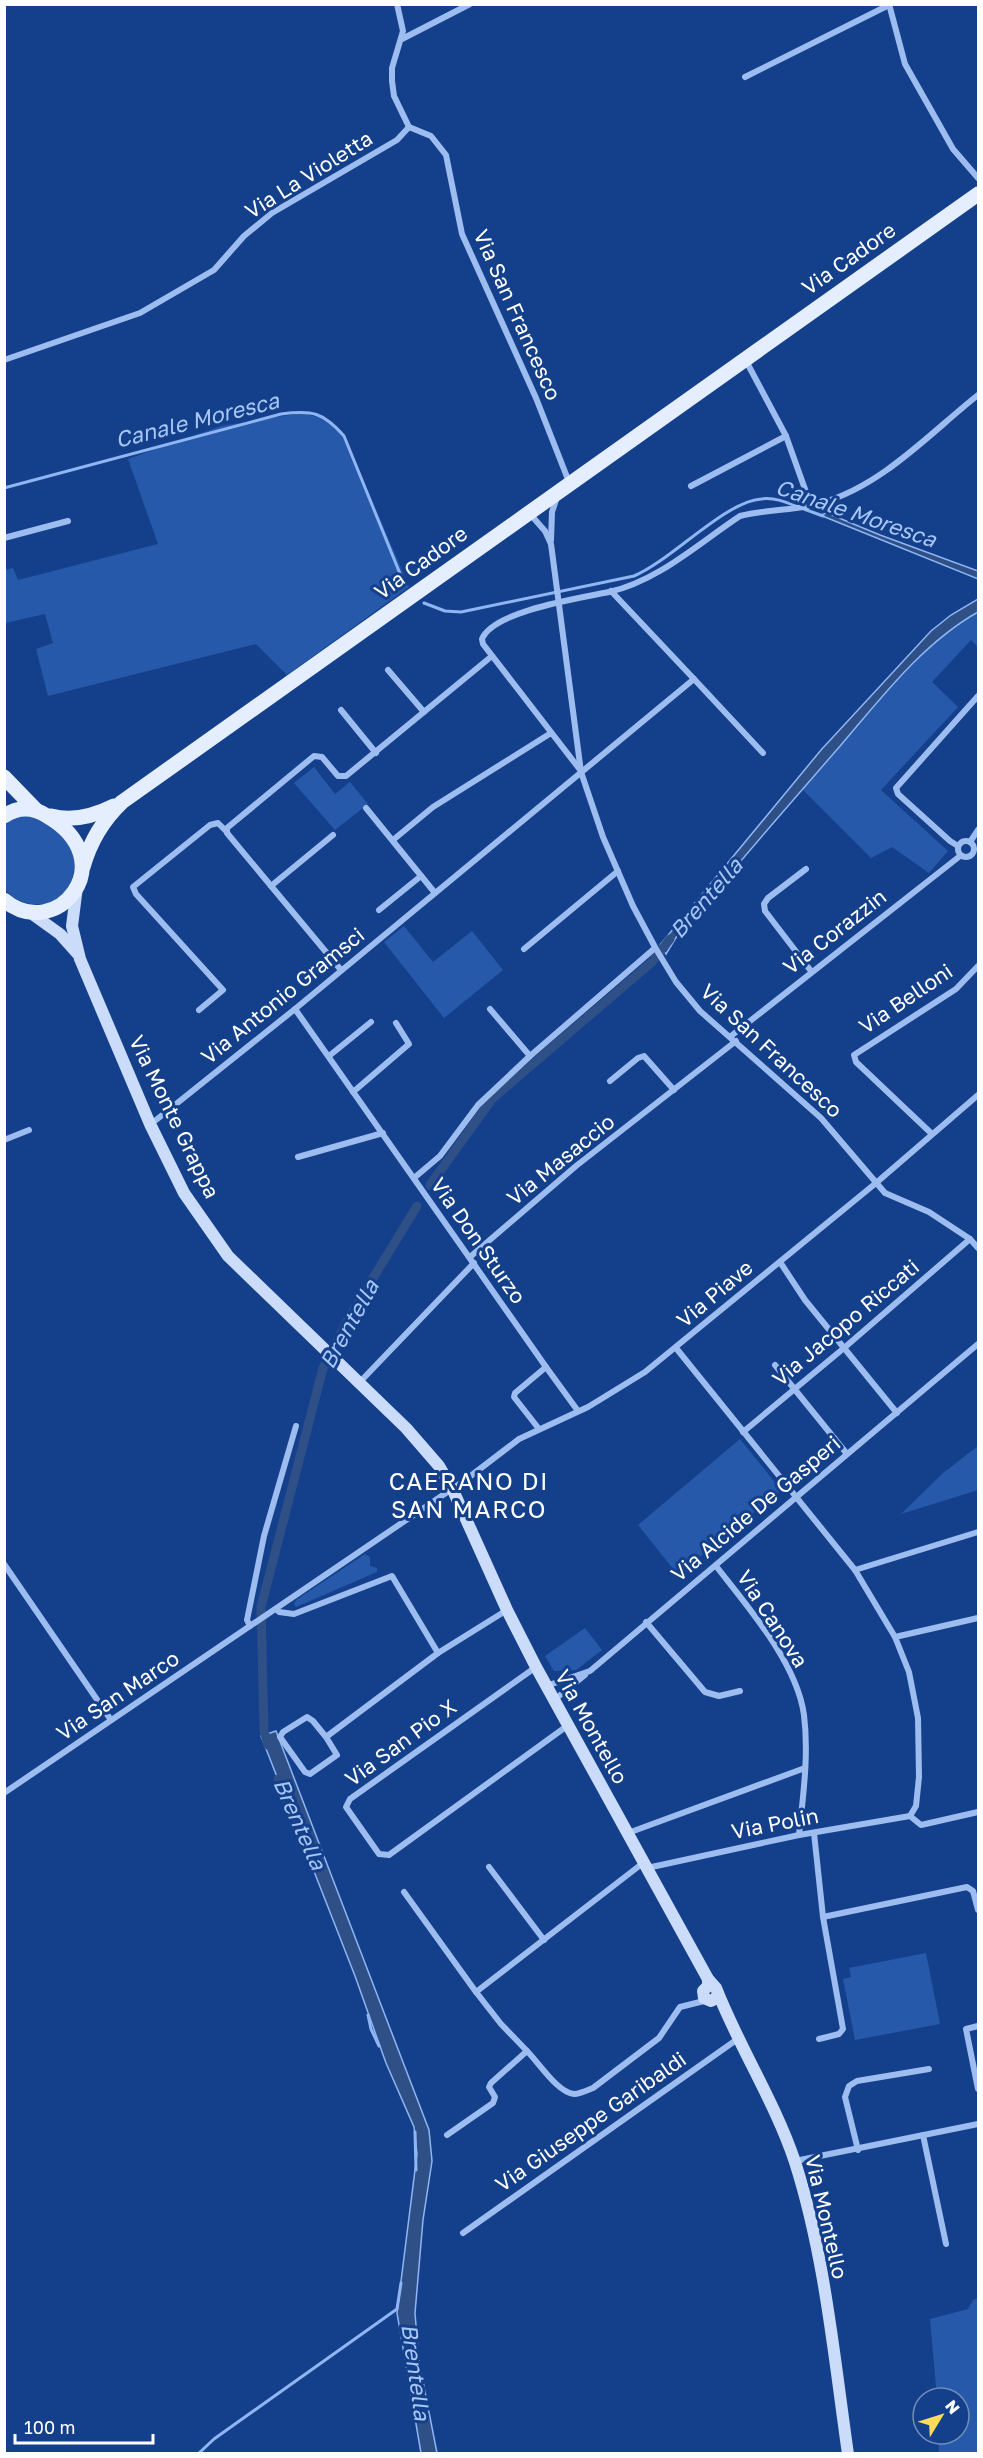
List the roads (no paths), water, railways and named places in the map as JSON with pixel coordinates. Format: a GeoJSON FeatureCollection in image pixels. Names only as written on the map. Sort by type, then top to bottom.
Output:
{"type":"FeatureCollection","features":[{"type":"Feature","properties":{"kind":"main road","name":"Via Cadore"},"geometry":{"type":"LineString","coordinates":[[42,813],[64,819],[81,818],[102,812],[122,802],[978,194]]}},
{"type":"Feature","properties":{"kind":"main road"},"geometry":{"type":"LineString","coordinates":[[4,777],[42,813],[75,838],[83,867]]}},
{"type":"Feature","properties":{"kind":"main road","name":"Via Cadore"},"geometry":{"type":"LineString","coordinates":[[83,867],[88,850],[103,824],[122,802]]}},
{"type":"Feature","properties":{"kind":"main road"},"geometry":{"type":"LineString","coordinates":[[4,816],[21,809],[42,813]]}},
{"type":"Feature","properties":{"kind":"main road","name":"Via Monte Grappa"},"geometry":{"type":"LineString","coordinates":[[83,867],[77,887],[72,926],[80,958],[150,1124],[184,1193],[217,1242],[246,1275],[425,1448],[452,1488]]}},
{"type":"Feature","properties":{"kind":"main road","name":"Via Monte Grappa"},"geometry":{"type":"LineString","coordinates":[[17,909],[38,912],[58,907],[77,887]]}},
{"type":"Feature","properties":{"kind":"main road","name":"Via Monte Grappa"},"geometry":{"type":"LineString","coordinates":[[4,900],[60,934],[80,958]]}},
{"type":"Feature","properties":{"kind":"main road","name":"Via Montello"},"geometry":{"type":"LineString","coordinates":[[452,1488],[507,1610],[536,1667],[628,1833],[710,1993],[739,2038],[766,2093],[794,2161],[807,2207],[821,2277],[848,2454]]}},
{"type":"Feature","properties":{"kind":"street"},"geometry":{"type":"LineString","coordinates":[[397,4],[403,31],[392,68],[392,81],[394,96],[409,127]]}},
{"type":"Feature","properties":{"kind":"street"},"geometry":{"type":"LineString","coordinates":[[402,39],[470,4]]}},
{"type":"Feature","properties":{"kind":"street"},"geometry":{"type":"LineString","coordinates":[[745,77],[889,5],[905,64],[953,149],[978,178]]}},
{"type":"Feature","properties":{"kind":"street","name":"Via La Violetta"},"geometry":{"type":"LineString","coordinates":[[4,360],[140,313],[214,270],[244,236],[272,213],[397,140],[409,127]]}},
{"type":"Feature","properties":{"kind":"street","name":"Via San Francesco"},"geometry":{"type":"LineString","coordinates":[[409,127],[431,136],[446,155],[462,234],[536,398],[564,486]]}},
{"type":"Feature","properties":{"kind":"street"},"geometry":{"type":"LineString","coordinates":[[744,359],[786,436],[810,506]]}},
{"type":"Feature","properties":{"kind":"street"},"geometry":{"type":"LineString","coordinates":[[694,679],[581,772],[492,657],[482,639],[487,631],[511,617],[558,601],[611,591],[638,583],[740,516],[810,506],[827,501],[877,477],[978,395]]}},
{"type":"Feature","properties":{"kind":"street"},"geometry":{"type":"LineString","coordinates":[[691,486],[786,436]]}},
{"type":"Feature","properties":{"kind":"street"},"geometry":{"type":"LineString","coordinates":[[551,544],[551,519],[564,486]]}},
{"type":"Feature","properties":{"kind":"street"},"geometry":{"type":"LineString","coordinates":[[532,509],[546,511],[551,519]]}},
{"type":"Feature","properties":{"kind":"street","name":"Via San Francesco"},"geometry":{"type":"LineString","coordinates":[[532,509],[551,544],[581,772],[596,819],[633,906],[676,982],[700,1011],[821,1118],[885,1193],[929,1212],[970,1239],[978,1248]]}},
{"type":"Feature","properties":{"kind":"street"},"geometry":{"type":"LineString","coordinates":[[4,538],[68,521]]}},
{"type":"Feature","properties":{"kind":"street"},"geometry":{"type":"LineString","coordinates":[[611,591],[763,753]]}},
{"type":"Feature","properties":{"kind":"street"},"geometry":{"type":"LineString","coordinates":[[227,832],[229,825],[311,758],[322,757],[338,776],[346,776],[492,657]]}},
{"type":"Feature","properties":{"kind":"street"},"geometry":{"type":"LineString","coordinates":[[388,670],[424,712]]}},
{"type":"Feature","properties":{"kind":"street"},"geometry":{"type":"LineString","coordinates":[[958,846],[950,842],[898,794],[896,788],[898,783],[978,696]]}},
{"type":"Feature","properties":{"kind":"street"},"geometry":{"type":"LineString","coordinates":[[341,710],[376,753]]}},
{"type":"Feature","properties":{"kind":"street"},"geometry":{"type":"LineString","coordinates":[[393,840],[434,807],[551,733]]}},
{"type":"Feature","properties":{"kind":"street","name":"Via Antonio Gramsci"},"geometry":{"type":"LineString","coordinates":[[150,1124],[295,1008],[581,772]]}},
{"type":"Feature","properties":{"kind":"street"},"geometry":{"type":"LineString","coordinates":[[366,808],[435,893]]}},
{"type":"Feature","properties":{"kind":"street"},"geometry":{"type":"LineString","coordinates":[[200,1010],[223,990],[136,894],[133,886],[210,825],[218,824],[227,832],[341,970]]}},
{"type":"Feature","properties":{"kind":"street"},"geometry":{"type":"LineString","coordinates":[[970,842],[978,830]]}},
{"type":"Feature","properties":{"kind":"street"},"geometry":{"type":"LineString","coordinates":[[271,886],[333,835]]}},
{"type":"Feature","properties":{"kind":"street"},"geometry":{"type":"LineString","coordinates":[[958,846],[963,842],[970,842]]}},
{"type":"Feature","properties":{"kind":"street"},"geometry":{"type":"LineString","coordinates":[[958,846],[960,856],[966,858],[972,855],[974,849],[970,842]]}},
{"type":"Feature","properties":{"kind":"street"},"geometry":{"type":"LineString","coordinates":[[972,855],[978,861]]}},
{"type":"Feature","properties":{"kind":"street","name":"Via Corazzin"},"geometry":{"type":"LineString","coordinates":[[734,1039],[811,971],[960,856]]}},
{"type":"Feature","properties":{"kind":"street"},"geometry":{"type":"LineString","coordinates":[[806,869],[768,898],[764,904],[765,911],[811,971]]}},
{"type":"Feature","properties":{"kind":"street"},"geometry":{"type":"LineString","coordinates":[[524,949],[618,872]]}},
{"type":"Feature","properties":{"kind":"street","name":"Via Antonio Gramsci"},"geometry":{"type":"LineString","coordinates":[[380,910],[422,876]]}},
{"type":"Feature","properties":{"kind":"street"},"geometry":{"type":"LineString","coordinates":[[414,1178],[440,1156],[478,1105],[530,1056],[656,948]]}},
{"type":"Feature","properties":{"kind":"street","name":"Via Belloni"},"geometry":{"type":"LineString","coordinates":[[932,1134],[854,1058],[856,1054],[956,989],[978,968]]}},
{"type":"Feature","properties":{"kind":"street","name":"Via Don Sturzo"},"geometry":{"type":"LineString","coordinates":[[295,1008],[578,1411]]}},
{"type":"Feature","properties":{"kind":"street"},"geometry":{"type":"LineString","coordinates":[[490,1009],[530,1056]]}},
{"type":"Feature","properties":{"kind":"street"},"geometry":{"type":"LineString","coordinates":[[329,1056],[371,1022]]}},
{"type":"Feature","properties":{"kind":"street"},"geometry":{"type":"LineString","coordinates":[[353,1092],[409,1044],[396,1023]]}},
{"type":"Feature","properties":{"kind":"street","name":"Via Masaccio"},"geometry":{"type":"LineString","coordinates":[[358,1384],[472,1260],[576,1166],[674,1090],[734,1039]]}},
{"type":"Feature","properties":{"kind":"street","name":"Via Masaccio"},"geometry":{"type":"LineString","coordinates":[[610,1081],[638,1058],[644,1056],[674,1090]]}},
{"type":"Feature","properties":{"kind":"street","name":"Via Piave"},"geometry":{"type":"LineString","coordinates":[[274,1610],[452,1488],[519,1439],[617,1392],[676,1348],[876,1183],[978,1095]]}},
{"type":"Feature","properties":{"kind":"street"},"geometry":{"type":"LineString","coordinates":[[4,1140],[29,1130]]}},
{"type":"Feature","properties":{"kind":"street"},"geometry":{"type":"LineString","coordinates":[[298,1157],[383,1133]]}},
{"type":"Feature","properties":{"kind":"street","name":"Via Jacopo Riccati"},"geometry":{"type":"LineString","coordinates":[[743,1432],[970,1239]]}},
{"type":"Feature","properties":{"kind":"street"},"geometry":{"type":"LineString","coordinates":[[780,1262],[805,1300],[897,1413]]}},
{"type":"Feature","properties":{"kind":"street","name":"Via Alcide De Gasperi"},"geometry":{"type":"LineString","coordinates":[[546,1686],[590,1671],[978,1344]]}},
{"type":"Feature","properties":{"kind":"street"},"geometry":{"type":"LineString","coordinates":[[676,1348],[855,1570],[895,1636],[909,1672],[916,1706],[919,1777],[916,1806],[910,1816]]}},
{"type":"Feature","properties":{"kind":"street"},"geometry":{"type":"LineString","coordinates":[[774,1365],[847,1454]]}},
{"type":"Feature","properties":{"kind":"street"},"geometry":{"type":"LineString","coordinates":[[539,1430],[515,1402],[514,1397],[515,1393],[546,1367]]}},
{"type":"Feature","properties":{"kind":"street"},"geometry":{"type":"LineString","coordinates":[[250,1626],[247,1620],[263,1541],[296,1426]]}},
{"type":"Feature","properties":{"kind":"street"},"geometry":{"type":"LineString","coordinates":[[855,1570],[978,1532]]}},
{"type":"Feature","properties":{"kind":"street"},"geometry":{"type":"LineString","coordinates":[[4,1564],[111,1720]]}},
{"type":"Feature","properties":{"kind":"street","name":"Via Canova"},"geometry":{"type":"LineString","coordinates":[[716,1566],[768,1637],[791,1675],[800,1696],[804,1714],[805,1768],[799,1835]]}},
{"type":"Feature","properties":{"kind":"street"},"geometry":{"type":"LineString","coordinates":[[274,1610],[294,1614],[392,1576],[438,1653]]}},
{"type":"Feature","properties":{"kind":"street","name":"Via San Marco"},"geometry":{"type":"LineString","coordinates":[[4,1793],[274,1610]]}},
{"type":"Feature","properties":{"kind":"street"},"geometry":{"type":"LineString","coordinates":[[326,1737],[438,1653],[507,1610]]}},
{"type":"Feature","properties":{"kind":"street"},"geometry":{"type":"LineString","coordinates":[[895,1636],[978,1618]]}},
{"type":"Feature","properties":{"kind":"street"},"geometry":{"type":"LineString","coordinates":[[646,1622],[705,1692],[719,1695],[740,1691]]}},
{"type":"Feature","properties":{"kind":"street","name":"Via San Pio X"},"geometry":{"type":"LineString","coordinates":[[536,1667],[350,1799],[346,1807],[379,1854],[389,1855],[567,1726]]}},
{"type":"Feature","properties":{"kind":"street"},"geometry":{"type":"LineString","coordinates":[[554,1700],[590,1671]]}},
{"type":"Feature","properties":{"kind":"street"},"geometry":{"type":"LineString","coordinates":[[307,1717],[326,1737],[337,1755],[310,1774],[305,1772],[280,1737],[307,1717]]}},
{"type":"Feature","properties":{"kind":"street"},"geometry":{"type":"LineString","coordinates":[[628,1833],[805,1768]]}},
{"type":"Feature","properties":{"kind":"street","name":"Via Polin"},"geometry":{"type":"LineString","coordinates":[[645,1865],[910,1816],[921,1825],[978,1812]]}},
{"type":"Feature","properties":{"kind":"street"},"geometry":{"type":"LineString","coordinates":[[814,1833],[823,1917],[843,2029],[839,2034],[819,2039]]}},
{"type":"Feature","properties":{"kind":"street"},"geometry":{"type":"LineString","coordinates":[[476,1992],[645,1865]]}},
{"type":"Feature","properties":{"kind":"street"},"geometry":{"type":"LineString","coordinates":[[489,1866],[544,1940]]}},
{"type":"Feature","properties":{"kind":"street"},"geometry":{"type":"LineString","coordinates":[[823,1917],[967,1887],[973,1891],[978,1910]]}},
{"type":"Feature","properties":{"kind":"street"},"geometry":{"type":"LineString","coordinates":[[404,1892],[501,2024],[563,2089],[573,2094],[593,2088],[659,2038],[680,2007],[710,1993]]}},
{"type":"Feature","properties":{"kind":"street"},"geometry":{"type":"LineString","coordinates":[[978,2026],[966,2029],[978,2089]]}},
{"type":"Feature","properties":{"kind":"street","name":"Via Giuseppe Garibaldi"},"geometry":{"type":"LineString","coordinates":[[463,2234],[739,2038]]}},
{"type":"Feature","properties":{"kind":"street"},"geometry":{"type":"LineString","coordinates":[[447,2134],[493,2103],[495,2097],[489,2087],[527,2051]]}},
{"type":"Feature","properties":{"kind":"street"},"geometry":{"type":"LineString","coordinates":[[858,2150],[845,2097],[849,2086],[857,2081],[929,2069]]}},
{"type":"Feature","properties":{"kind":"street"},"geometry":{"type":"LineString","coordinates":[[794,2161],[858,2150],[978,2124]]}},
{"type":"Feature","properties":{"kind":"street"},"geometry":{"type":"LineString","coordinates":[[923,2135],[946,2244]]}},
{"type":"Feature","properties":{"kind":"water"},"geometry":{"type":"Polygon","coordinates":[[[827,513],[978,571],[978,579],[820,515],[827,513]]]}},
{"type":"Feature","properties":{"kind":"water"},"geometry":{"type":"Polygon","coordinates":[[[978,599],[978,612],[939,639],[904,672],[677,936],[666,954],[660,945],[821,750],[931,631],[951,615],[978,599]]]}},
{"type":"Feature","properties":{"kind":"water"},"geometry":{"type":"Polygon","coordinates":[[[276,1731],[429,2130],[432,2161],[423,2220],[415,2313],[419,2361],[437,2453],[421,2453],[397,2313],[417,2154],[414,2127],[386,2063],[355,1976],[261,1736],[276,1731]]]}},
{"type":"Feature","properties":{"kind":"waterway","name":"Canale Moresca"},"geometry":{"type":"LineString","coordinates":[[4,488],[281,414],[301,412],[316,414],[330,422],[344,436],[403,581]]}},
{"type":"Feature","properties":{"kind":"waterway","name":"Canale Moresca"},"geometry":{"type":"LineString","coordinates":[[424,603],[445,611],[461,612],[634,576],[665,558],[715,520],[746,503],[771,499],[798,507]]}},
{"type":"Feature","properties":{"kind":"waterway","name":"Canale Moresca"},"geometry":{"type":"LineString","coordinates":[[804,509],[823,516]]}},
{"type":"Feature","properties":{"kind":"waterway","name":"Brentella"},"geometry":{"type":"LineString","coordinates":[[430,1185],[492,1099],[652,962],[670,939]]}},
{"type":"Feature","properties":{"kind":"waterway","name":"Brentella"},"geometry":{"type":"LineString","coordinates":[[268,1745],[264,1731],[261,1607],[323,1368],[348,1319],[417,1206]]}},
{"type":"Feature","properties":{"kind":"waterway","name":"Brentella"},"geometry":{"type":"LineString","coordinates":[[278,1779],[292,1813]]}},
{"type":"Feature","properties":{"kind":"waterway"},"geometry":{"type":"LineString","coordinates":[[368,2015],[371,2029],[379,2046]]}},
{"type":"Feature","properties":{"kind":"waterway"},"geometry":{"type":"LineString","coordinates":[[415,2132],[416,2170]]}},
{"type":"Feature","properties":{"kind":"waterway"},"geometry":{"type":"LineString","coordinates":[[198,2454],[214,2439],[397,2309],[401,2283]]}},
{"type":"Feature","properties":{"kind":"district","name":"CAERANO DI SAN MARCO"},"geometry":{"type":"Point","coordinates":[469,1496]}}]}
